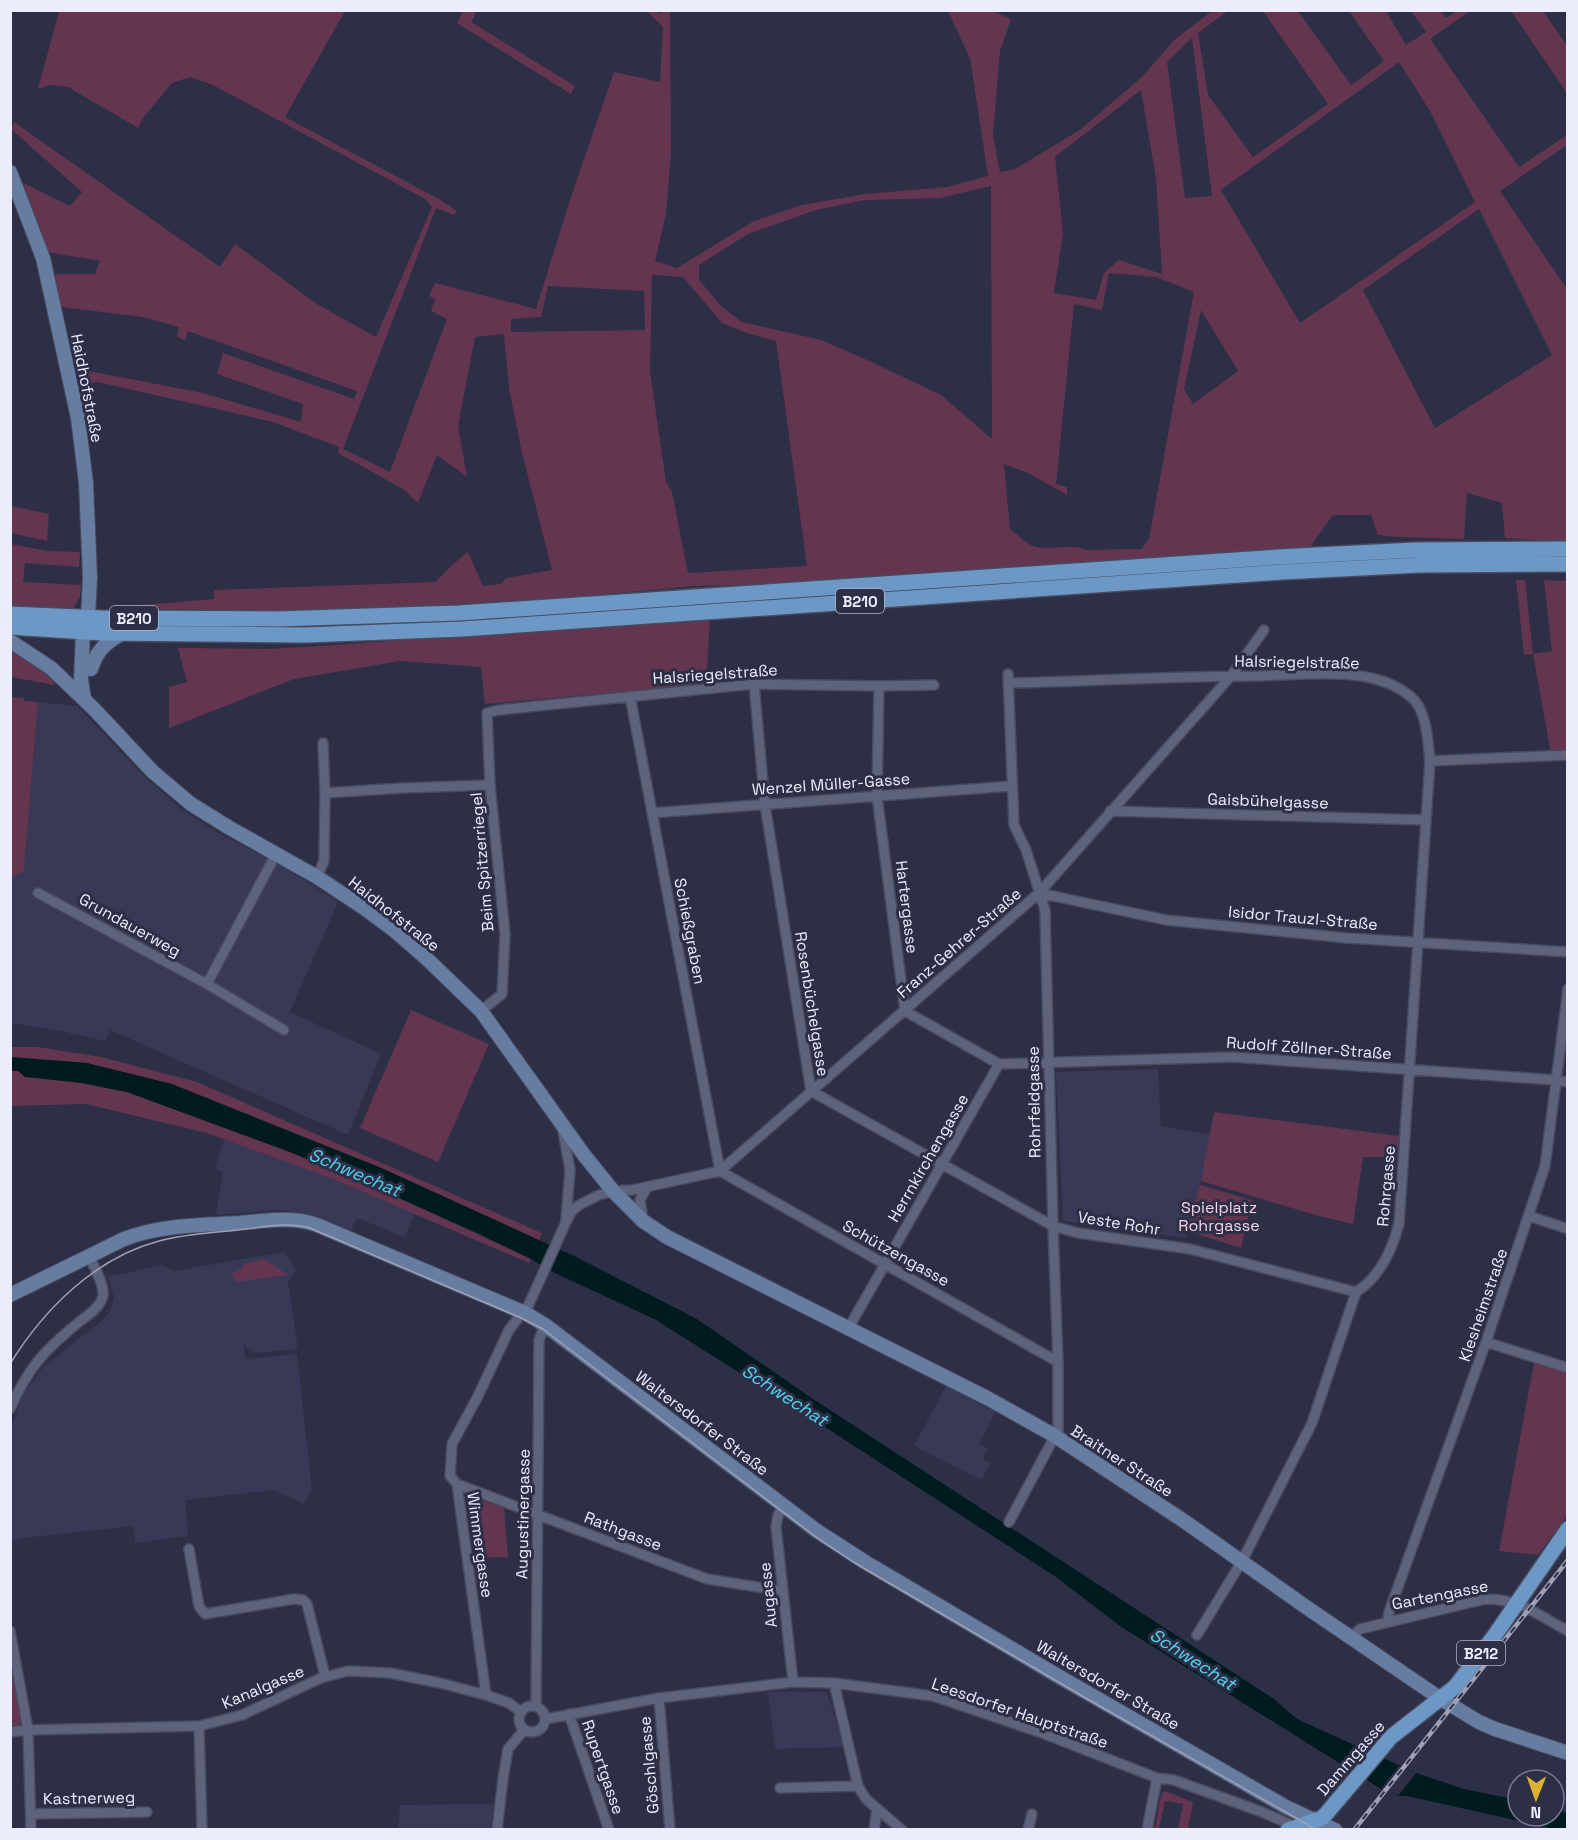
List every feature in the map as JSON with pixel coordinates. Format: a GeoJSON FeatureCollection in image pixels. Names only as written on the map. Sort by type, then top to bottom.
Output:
{"type":"FeatureCollection","features":[{"type":"Feature","properties":{"kind":"main road","name":"B210"},"geometry":{"type":"LineString","coordinates":[[10,627],[87,628],[459,613],[1278,557],[1415,550],[1568,549]]}},
{"type":"Feature","properties":{"kind":"main road","name":"B210"},"geometry":{"type":"LineString","coordinates":[[10,615],[123,633],[306,635],[462,629],[1283,572],[1419,565],[1568,564]]}},
{"type":"Feature","properties":{"kind":"main road","name":"Dammgasse"},"geometry":{"type":"LineString","coordinates":[[1300,1826],[1326,1814],[1391,1737],[1455,1687],[1568,1529]]}},
{"type":"Feature","properties":{"kind":"street","name":"Haidhofstraße"},"geometry":{"type":"LineString","coordinates":[[10,172],[43,258],[78,418],[86,483],[90,577],[81,680],[89,704]]}},
{"type":"Feature","properties":{"kind":"street","name":"Haidhofstraße"},"geometry":{"type":"LineString","coordinates":[[87,628],[91,669],[89,704]]}},
{"type":"Feature","properties":{"kind":"street","name":"Franz-Gehrer-Straße"},"geometry":{"type":"LineString","coordinates":[[566,1222],[579,1205],[599,1195],[720,1171],[1039,893],[1231,676],[1264,630]]}},
{"type":"Feature","properties":{"kind":"street"},"geometry":{"type":"LineString","coordinates":[[91,669],[101,648],[123,633]]}},
{"type":"Feature","properties":{"kind":"street","name":"Haidhofstraße"},"geometry":{"type":"LineString","coordinates":[[10,641],[51,668],[89,704],[153,772],[191,804],[317,877],[364,908],[426,958],[481,1011],[561,1122],[570,1170],[566,1222]]}},
{"type":"Feature","properties":{"kind":"street","name":"Halsriegelstraße"},"geometry":{"type":"LineString","coordinates":[[1008,679],[1351,675],[1372,678],[1390,684],[1414,699],[1421,711],[1427,732],[1430,761]]}},
{"type":"Feature","properties":{"kind":"street","name":"Rohrfeldgasse"},"geometry":{"type":"LineString","coordinates":[[1008,679],[1014,825],[1026,850],[1045,910],[1058,1362],[1058,1430],[1009,1522]]}},
{"type":"Feature","properties":{"kind":"street","name":"Halsriegelstraße"},"geometry":{"type":"LineString","coordinates":[[499,710],[754,684],[934,685]]}},
{"type":"Feature","properties":{"kind":"street","name":"Rosenbüchelgasse"},"geometry":{"type":"LineString","coordinates":[[754,684],[765,805],[811,1091],[1053,1226]]}},
{"type":"Feature","properties":{"kind":"street","name":"Hartergasse"},"geometry":{"type":"LineString","coordinates":[[879,686],[877,795],[905,1011]]}},
{"type":"Feature","properties":{"kind":"street","name":"Schießgraben"},"geometry":{"type":"LineString","coordinates":[[630,696],[720,1171]]}},
{"type":"Feature","properties":{"kind":"street","name":"Beim Spitzerriegel"},"geometry":{"type":"LineString","coordinates":[[481,1011],[502,993],[504,926],[490,785],[487,713],[499,710]]}},
{"type":"Feature","properties":{"kind":"street"},"geometry":{"type":"LineString","coordinates":[[317,877],[324,861],[323,742]]}},
{"type":"Feature","properties":{"kind":"street"},"geometry":{"type":"LineString","coordinates":[[1430,761],[1568,755]]}},
{"type":"Feature","properties":{"kind":"street","name":"Rohrgasse"},"geometry":{"type":"LineString","coordinates":[[1197,1635],[1242,1561],[1312,1423],[1356,1292],[1363,1288],[1383,1263],[1394,1242],[1399,1224],[1430,761]]}},
{"type":"Feature","properties":{"kind":"street"},"geometry":{"type":"LineString","coordinates":[[325,794],[490,785]]}},
{"type":"Feature","properties":{"kind":"street","name":"Wenzel Müller-Gasse"},"geometry":{"type":"LineString","coordinates":[[652,813],[1012,786]]}},
{"type":"Feature","properties":{"kind":"street","name":"Gaisbühelgasse"},"geometry":{"type":"LineString","coordinates":[[1110,811],[1425,820]]}},
{"type":"Feature","properties":{"kind":"street"},"geometry":{"type":"LineString","coordinates":[[207,984],[276,854]]}},
{"type":"Feature","properties":{"kind":"street","name":"Grundauerweg"},"geometry":{"type":"LineString","coordinates":[[38,893],[207,984],[284,1030]]}},
{"type":"Feature","properties":{"kind":"street","name":"Isidor Trauzl-Straße"},"geometry":{"type":"LineString","coordinates":[[1039,893],[1166,920],[1347,938],[1568,952]]}},
{"type":"Feature","properties":{"kind":"street","name":"Klesheimstraße"},"geometry":{"type":"LineString","coordinates":[[1388,1621],[1389,1612],[1486,1342],[1545,1166],[1568,989]]}},
{"type":"Feature","properties":{"kind":"street"},"geometry":{"type":"LineString","coordinates":[[905,1011],[999,1064],[1048,1064]]}},
{"type":"Feature","properties":{"kind":"street","name":"Rudolf Zöllner-Straße"},"geometry":{"type":"LineString","coordinates":[[1048,1064],[1233,1057],[1568,1082]]}},
{"type":"Feature","properties":{"kind":"street","name":"Herrnkirchengasse"},"geometry":{"type":"LineString","coordinates":[[848,1329],[999,1064]]}},
{"type":"Feature","properties":{"kind":"street","name":"Braitner Straße"},"geometry":{"type":"LineString","coordinates":[[561,1122],[613,1191],[643,1221],[667,1236],[989,1399],[1055,1436],[1242,1561],[1441,1699],[1494,1729],[1568,1753]]}},
{"type":"Feature","properties":{"kind":"street","name":"Schützengasse"},"geometry":{"type":"LineString","coordinates":[[720,1171],[1058,1362]]}},
{"type":"Feature","properties":{"kind":"street"},"geometry":{"type":"LineString","coordinates":[[643,1221],[640,1200],[647,1187]]}},
{"type":"Feature","properties":{"kind":"street"},"geometry":{"type":"LineString","coordinates":[[1529,1216],[1568,1229]]}},
{"type":"Feature","properties":{"kind":"street","name":"Waltersdorfer Straße"},"geometry":{"type":"LineString","coordinates":[[10,1295],[124,1239],[156,1229],[301,1220],[317,1225],[525,1313],[545,1324],[834,1543],[1058,1676],[1286,1807],[1300,1826],[1335,1830]]}},
{"type":"Feature","properties":{"kind":"street","name":"Wimmergasse"},"geometry":{"type":"LineString","coordinates":[[486,1695],[457,1484],[450,1476],[452,1444],[509,1330],[525,1313],[566,1222]]}},
{"type":"Feature","properties":{"kind":"street","name":"Veste Rohr"},"geometry":{"type":"LineString","coordinates":[[1053,1226],[1078,1233],[1190,1249],[1356,1292]]}},
{"type":"Feature","properties":{"kind":"street"},"geometry":{"type":"LineString","coordinates":[[10,1409],[34,1364],[55,1342],[96,1309],[102,1300],[104,1292],[89,1256]]}},
{"type":"Feature","properties":{"kind":"street","name":"Augustinergasse"},"geometry":{"type":"LineString","coordinates":[[536,1706],[539,1340],[545,1324]]}},
{"type":"Feature","properties":{"kind":"street"},"geometry":{"type":"LineString","coordinates":[[1486,1342],[1568,1368]]}},
{"type":"Feature","properties":{"kind":"street","name":"Rathgasse"},"geometry":{"type":"LineString","coordinates":[[457,1484],[707,1579],[783,1591]]}},
{"type":"Feature","properties":{"kind":"street","name":"Augasse"},"geometry":{"type":"LineString","coordinates":[[784,1505],[778,1515],[776,1527],[793,1682]]}},
{"type":"Feature","properties":{"kind":"street"},"geometry":{"type":"LineString","coordinates":[[189,1549],[199,1606],[205,1614],[294,1599],[303,1600],[307,1604],[325,1676]]}},
{"type":"Feature","properties":{"kind":"street","name":"Gartengasse"},"geometry":{"type":"LineString","coordinates":[[1351,1637],[1360,1629],[1388,1621],[1485,1599],[1498,1599],[1525,1606],[1568,1631]]}},
{"type":"Feature","properties":{"kind":"street"},"geometry":{"type":"LineString","coordinates":[[10,1631],[28,1730],[31,1830]]}},
{"type":"Feature","properties":{"kind":"street","name":"Kanalgasse"},"geometry":{"type":"LineString","coordinates":[[10,1732],[199,1726],[242,1715],[325,1676],[348,1671],[390,1673],[440,1683],[509,1703],[521,1712]]}},
{"type":"Feature","properties":{"kind":"street","name":"Leesdorfer Hauptstraße"},"geometry":{"type":"LineString","coordinates":[[497,1830],[508,1749],[524,1730],[531,1733],[541,1730],[546,1719],[658,1698],[793,1682],[834,1683],[933,1696],[1042,1733],[1157,1778],[1174,1780],[1300,1826]]}},
{"type":"Feature","properties":{"kind":"street"},"geometry":{"type":"LineString","coordinates":[[834,1683],[858,1786],[866,1799],[902,1830]]}},
{"type":"Feature","properties":{"kind":"street","name":"Göschlgasse"},"geometry":{"type":"LineString","coordinates":[[658,1698],[670,1830]]}},
{"type":"Feature","properties":{"kind":"street"},"geometry":{"type":"LineString","coordinates":[[524,1730],[520,1726],[519,1719],[521,1712],[527,1707],[536,1706],[544,1711],[546,1719]]}},
{"type":"Feature","properties":{"kind":"street","name":"Rupertgasse"},"geometry":{"type":"LineString","coordinates":[[569,1714],[609,1830]]}},
{"type":"Feature","properties":{"kind":"street"},"geometry":{"type":"LineString","coordinates":[[199,1726],[202,1830]]}},
{"type":"Feature","properties":{"kind":"street"},"geometry":{"type":"LineString","coordinates":[[1147,1830],[1157,1778]]}},
{"type":"Feature","properties":{"kind":"street"},"geometry":{"type":"LineString","coordinates":[[780,1788],[858,1786]]}},
{"type":"Feature","properties":{"kind":"street"},"geometry":{"type":"LineString","coordinates":[[874,1830],[877,1809]]}},
{"type":"Feature","properties":{"kind":"street","name":"Kastnerweg"},"geometry":{"type":"LineString","coordinates":[[31,1814],[147,1812]]}},
{"type":"Feature","properties":{"kind":"street"},"geometry":{"type":"LineString","coordinates":[[1028,1830],[1032,1814]]}},
{"type":"Feature","properties":{"kind":"shaded area"},"geometry":{"type":"Polygon","coordinates":[[[38,702],[77,706],[141,773],[181,809],[217,832],[280,865],[338,902],[290,1012],[381,1054],[348,1135],[110,1030],[105,1041],[11,1023],[10,878],[24,870],[38,702]]]}},
{"type":"Feature","properties":{"kind":"shaded area"},"geometry":{"type":"Polygon","coordinates":[[[1158,1069],[1161,1126],[1211,1135],[1185,1238],[1063,1221],[1056,1072],[1158,1069]]]}},
{"type":"Feature","properties":{"kind":"shaded area"},"geometry":{"type":"Polygon","coordinates":[[[224,1139],[335,1180],[415,1214],[404,1237],[357,1218],[350,1234],[303,1214],[280,1210],[216,1215],[223,1172],[215,1169],[224,1139]]]}},
{"type":"Feature","properties":{"kind":"shaded area"},"geometry":{"type":"Polygon","coordinates":[[[284,1252],[296,1269],[287,1285],[298,1349],[254,1353],[243,1344],[246,1359],[297,1354],[312,1490],[304,1504],[274,1490],[185,1500],[188,1536],[135,1543],[133,1526],[23,1538],[11,1542],[11,1428],[23,1395],[42,1368],[109,1313],[114,1298],[108,1277],[162,1265],[174,1271],[284,1252]]]}},
{"type":"Feature","properties":{"kind":"shaded area"},"geometry":{"type":"Polygon","coordinates":[[[946,1386],[995,1412],[979,1444],[988,1448],[983,1459],[990,1463],[982,1480],[914,1446],[946,1386]]]}},
{"type":"Feature","properties":{"kind":"shaded area"},"geometry":{"type":"Polygon","coordinates":[[[768,1692],[827,1692],[844,1747],[775,1749],[768,1692]]]}},
{"type":"Feature","properties":{"kind":"shaded area"},"geometry":{"type":"Polygon","coordinates":[[[400,1805],[493,1805],[491,1829],[398,1829],[400,1805]]]}},
{"type":"Feature","properties":{"kind":"green space"},"geometry":{"type":"Polygon","coordinates":[[[59,11],[345,11],[285,117],[439,199],[457,211],[454,215],[436,208],[343,449],[390,472],[447,319],[431,311],[435,299],[429,296],[435,283],[536,309],[614,72],[660,82],[663,27],[647,11],[657,11],[661,14],[662,11],[670,11],[671,152],[666,214],[655,261],[677,268],[754,221],[802,205],[865,194],[947,187],[988,176],[970,58],[948,11],[992,11],[1011,19],[1000,51],[993,135],[1000,172],[1015,169],[1080,130],[1142,77],[1174,40],[1212,11],[1228,11],[1198,33],[1208,95],[1253,157],[1328,104],[1263,11],[1298,11],[1351,85],[1384,61],[1349,11],[1386,11],[1406,45],[1426,32],[1411,11],[1441,11],[1446,18],[1457,11],[1470,11],[1430,39],[1519,167],[1567,135],[1567,145],[1500,191],[1567,289],[1567,542],[1505,538],[1502,503],[1467,493],[1464,539],[1378,535],[1371,515],[1333,515],[1308,550],[816,583],[694,586],[564,598],[328,611],[151,609],[131,606],[214,599],[214,590],[435,582],[468,552],[483,586],[501,584],[506,578],[552,570],[522,453],[509,388],[504,334],[475,337],[458,426],[467,477],[437,455],[418,503],[403,489],[338,453],[339,447],[273,422],[98,382],[83,385],[78,369],[203,393],[301,422],[303,404],[217,374],[223,353],[354,399],[357,391],[188,331],[185,340],[177,337],[179,327],[143,317],[61,307],[55,274],[95,274],[100,261],[47,252],[23,183],[70,206],[82,192],[11,129],[14,122],[220,267],[235,244],[317,304],[376,337],[432,207],[425,199],[213,85],[190,77],[172,83],[143,118],[138,128],[68,87],[50,85],[38,89],[59,11]],[[1192,38],[1167,62],[1185,198],[1212,196],[1192,38]],[[1399,62],[1221,190],[1300,323],[1475,202],[1430,111],[1399,62]],[[1141,90],[1055,157],[1063,233],[1054,293],[1096,300],[1104,273],[1119,260],[1162,274],[1156,178],[1141,90]],[[991,186],[940,198],[864,200],[816,210],[748,234],[699,265],[699,280],[722,307],[742,322],[821,340],[865,359],[941,395],[992,439],[991,186]],[[1479,209],[1363,290],[1435,428],[1552,355],[1479,209]],[[1109,273],[1102,310],[1074,304],[1056,484],[1067,487],[1067,495],[1028,473],[1004,464],[1010,529],[1030,545],[1046,548],[1075,547],[1085,550],[1141,549],[1149,539],[1194,292],[1156,277],[1109,273]],[[652,275],[650,371],[666,482],[672,492],[688,573],[807,566],[776,341],[722,323],[683,277],[652,275]],[[548,286],[541,317],[511,319],[511,332],[645,330],[644,291],[548,286]],[[1201,310],[1184,389],[1193,404],[1238,371],[1201,310]]]}},
{"type":"Feature","properties":{"kind":"green space"},"geometry":{"type":"Polygon","coordinates":[[[463,11],[477,11],[471,22],[575,86],[571,94],[457,23],[463,11]]]}},
{"type":"Feature","properties":{"kind":"green space"},"geometry":{"type":"Polygon","coordinates":[[[1511,11],[1543,11],[1567,46],[1567,93],[1511,11]]]}},
{"type":"Feature","properties":{"kind":"green space"},"geometry":{"type":"Polygon","coordinates":[[[11,506],[49,514],[47,541],[11,533],[11,506]]]}},
{"type":"Feature","properties":{"kind":"green space"},"geometry":{"type":"Polygon","coordinates":[[[11,544],[47,551],[80,552],[79,567],[25,563],[23,582],[81,585],[80,596],[72,611],[11,608],[11,544]]]}},
{"type":"Feature","properties":{"kind":"green space"},"geometry":{"type":"Polygon","coordinates":[[[1516,580],[1525,580],[1533,654],[1524,655],[1516,580]]]}},
{"type":"Feature","properties":{"kind":"green space"},"geometry":{"type":"Polygon","coordinates":[[[1544,580],[1567,581],[1567,753],[1551,754],[1533,654],[1552,651],[1544,580]]]}},
{"type":"Feature","properties":{"kind":"green space"},"geometry":{"type":"Polygon","coordinates":[[[870,590],[879,592],[870,595],[493,622],[340,629],[182,627],[870,590]]]}},
{"type":"Feature","properties":{"kind":"green space"},"geometry":{"type":"Polygon","coordinates":[[[710,620],[706,684],[485,704],[481,667],[400,661],[294,679],[169,728],[169,687],[187,682],[178,648],[271,649],[710,620]]]}},
{"type":"Feature","properties":{"kind":"green space"},"geometry":{"type":"Polygon","coordinates":[[[10,646],[47,668],[55,685],[11,677],[10,646]]]}},
{"type":"Feature","properties":{"kind":"green space"},"geometry":{"type":"Polygon","coordinates":[[[10,697],[38,702],[24,871],[11,878],[10,697]]]}},
{"type":"Feature","properties":{"kind":"green space"},"geometry":{"type":"Polygon","coordinates":[[[411,1010],[489,1044],[438,1162],[360,1128],[411,1010]]]}},
{"type":"Feature","properties":{"kind":"green space"},"geometry":{"type":"Polygon","coordinates":[[[10,1047],[38,1047],[101,1057],[197,1082],[542,1233],[539,1240],[379,1167],[87,1063],[11,1057],[10,1047]]]}},
{"type":"Feature","properties":{"kind":"green space"},"geometry":{"type":"Polygon","coordinates":[[[10,1071],[127,1092],[290,1152],[399,1198],[531,1259],[529,1263],[335,1180],[207,1133],[86,1104],[11,1106],[10,1071]]]}},
{"type":"Feature","properties":{"kind":"green space"},"geometry":{"type":"Polygon","coordinates":[[[1214,1112],[1399,1136],[1398,1157],[1363,1157],[1353,1224],[1319,1216],[1201,1181],[1214,1112]]]}},
{"type":"Feature","properties":{"kind":"green space","name":"Spielplatz Rohrgasse"},"geometry":{"type":"Polygon","coordinates":[[[1200,1185],[1252,1200],[1241,1248],[1187,1231],[1200,1185]]]}},
{"type":"Feature","properties":{"kind":"green space"},"geometry":{"type":"Polygon","coordinates":[[[265,1259],[288,1275],[236,1282],[232,1274],[244,1266],[243,1264],[265,1259]]]}},
{"type":"Feature","properties":{"kind":"green space"},"geometry":{"type":"Polygon","coordinates":[[[1534,1363],[1568,1373],[1567,1516],[1538,1555],[1499,1551],[1534,1363]]]}},
{"type":"Feature","properties":{"kind":"green space"},"geometry":{"type":"Polygon","coordinates":[[[470,1496],[504,1508],[508,1557],[475,1558],[466,1498],[470,1496]]]}},
{"type":"Feature","properties":{"kind":"green space"},"geometry":{"type":"Polygon","coordinates":[[[10,1659],[18,1700],[21,1729],[11,1729],[10,1659]]]}},
{"type":"Feature","properties":{"kind":"green space"},"geometry":{"type":"Polygon","coordinates":[[[1165,1791],[1193,1802],[1188,1829],[1178,1829],[1183,1804],[1165,1801],[1159,1829],[1155,1829],[1161,1795],[1165,1791]]]}},
{"type":"Feature","properties":{"kind":"water","name":"Schwechat"},"geometry":{"type":"Polygon","coordinates":[[[10,1057],[87,1063],[172,1084],[379,1167],[576,1257],[697,1319],[813,1399],[1274,1699],[1297,1719],[1416,1773],[1464,1789],[1506,1798],[1506,1818],[1407,1796],[1398,1796],[1381,1789],[1120,1626],[1056,1577],[656,1320],[553,1272],[473,1231],[290,1152],[127,1092],[82,1083],[25,1077],[18,1071],[11,1071],[10,1057]]]}},
{"type":"Feature","properties":{"kind":"water"},"geometry":{"type":"Polygon","coordinates":[[[1567,1813],[1567,1829],[1551,1828],[1566,1828],[1567,1813]]]}},
{"type":"Feature","properties":{"kind":"pier"},"geometry":{"type":"Polygon","coordinates":[[[1399,1766],[1416,1773],[1398,1796],[1381,1789],[1399,1766]]]}},
{"type":"Feature","properties":{"kind":"tram line"},"geometry":{"type":"LineString","coordinates":[[10,1364],[39,1324],[73,1288],[93,1273],[136,1249],[159,1241],[198,1234],[283,1225],[310,1228],[543,1329],[816,1537],[855,1563],[1317,1830]]}},
{"type":"Feature","properties":{"kind":"railway"},"geometry":{"type":"LineString","coordinates":[[1354,1830],[1568,1560]]}}]}
